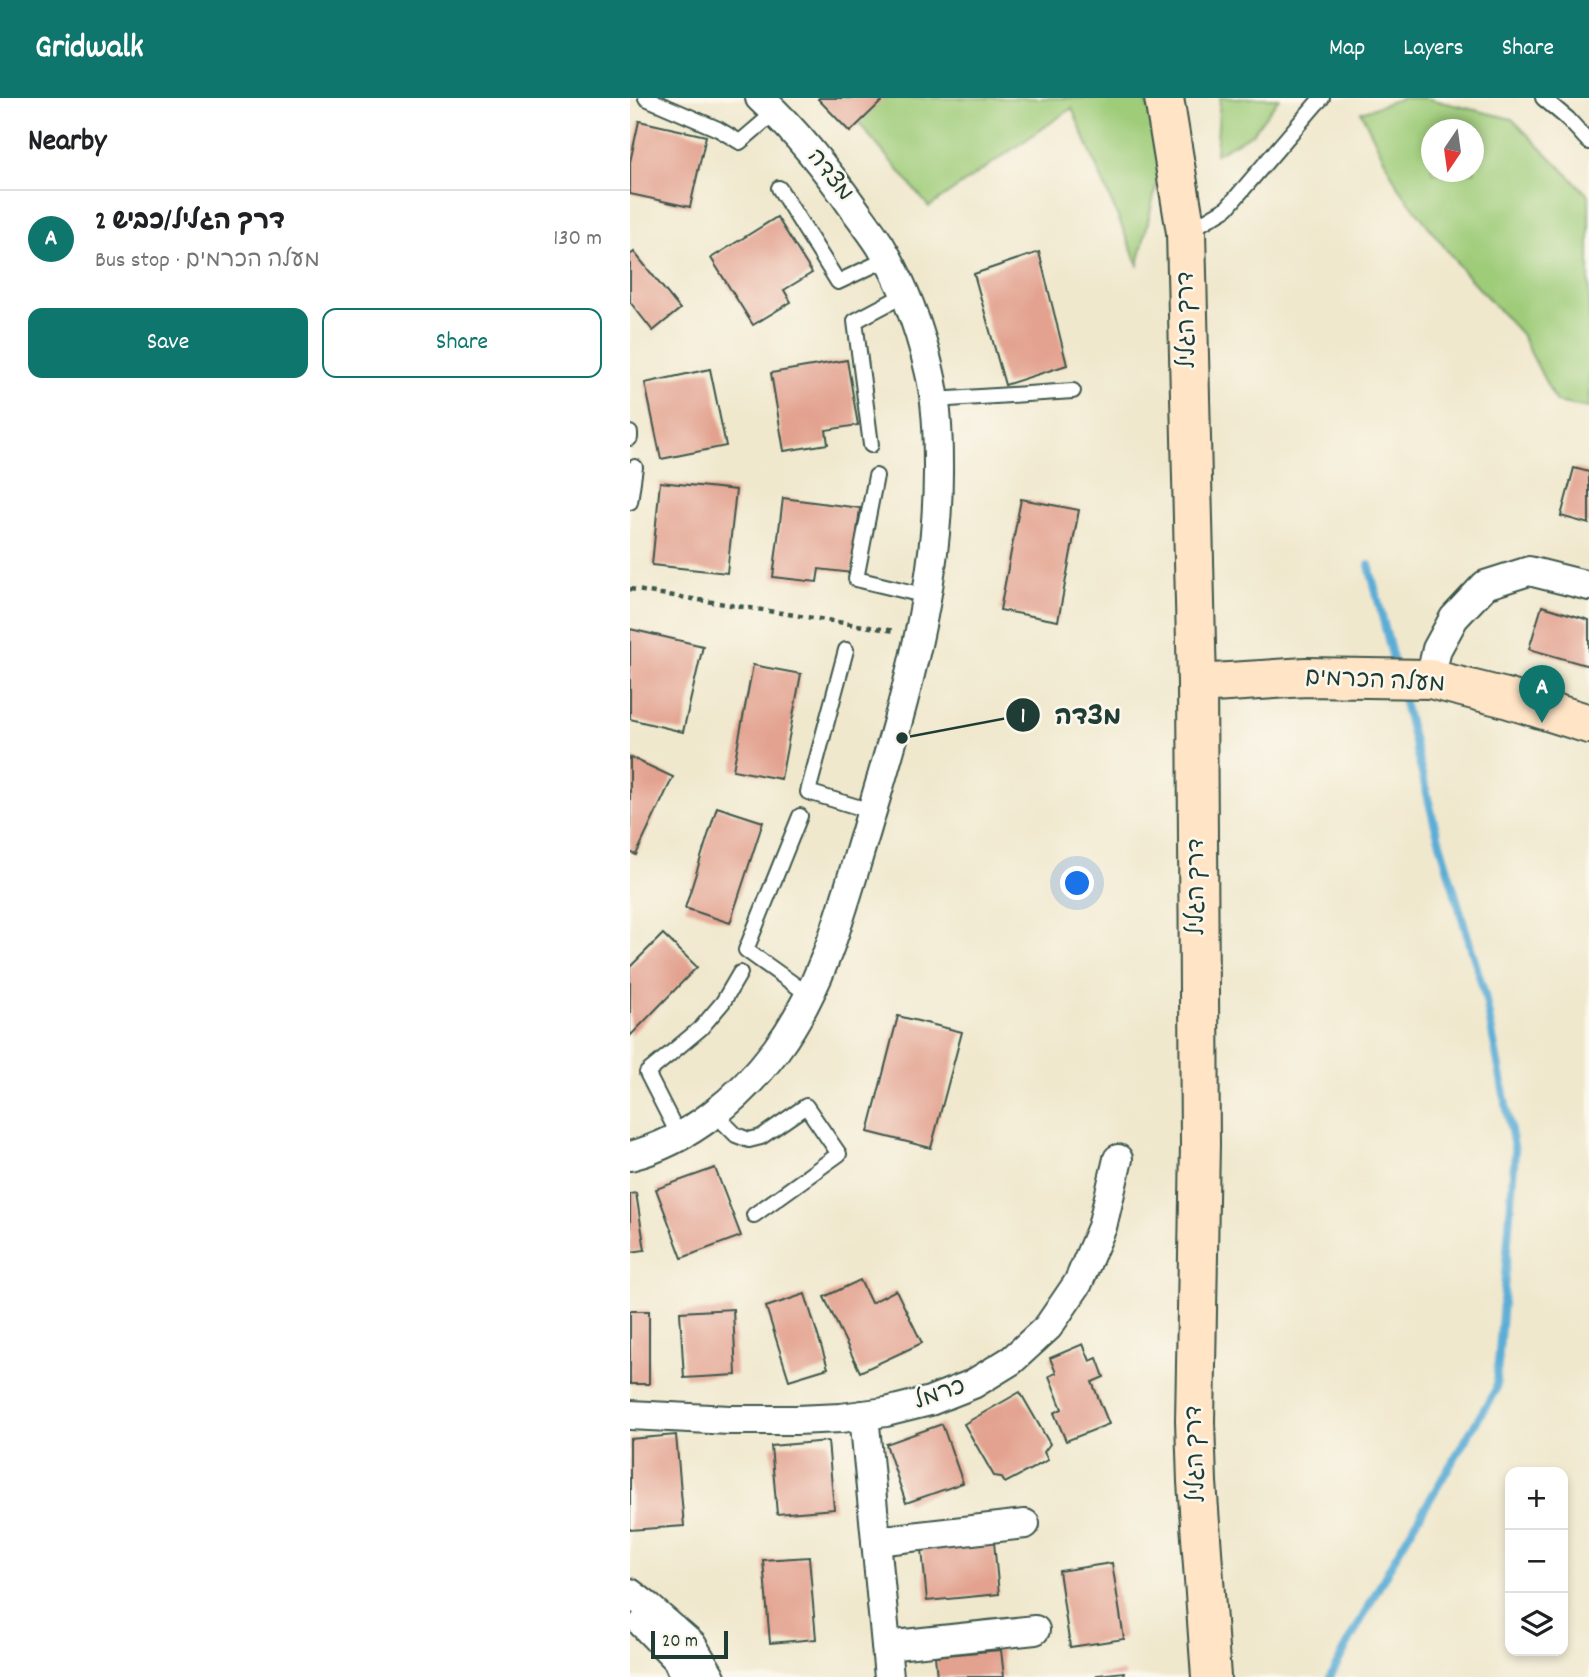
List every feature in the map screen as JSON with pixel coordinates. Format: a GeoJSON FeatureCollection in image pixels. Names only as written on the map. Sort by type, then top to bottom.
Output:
{"type":"FeatureCollection","features":[{"type":"Feature","properties":{"kind":"street","name":"דרך הגליל"},"geometry":{"type":"LineString","coordinates":[[1164,98],[1186,232],[1197,684],[1199,1144],[1194,1401],[1211,1677]]}},
{"type":"Feature","properties":{"kind":"street","name":"מצדה"},"geometry":{"type":"LineString","coordinates":[[630,1156],[679,1136],[715,1114],[748,1084],[777,1049],[803,1008],[825,961],[872,811],[903,703],[932,568],[939,501],[938,436],[930,371],[911,307],[880,245],[808,149],[768,105]]}},
{"type":"Feature","properties":{"kind":"street"},"geometry":{"type":"LineString","coordinates":[[1430,679],[1437,649],[1454,618],[1485,585],[1529,571],[1589,586]]}},
{"type":"Feature","properties":{"kind":"street","name":"מעלה הכרמים"},"geometry":{"type":"LineString","coordinates":[[1197,684],[1306,677],[1430,679],[1506,698],[1589,724]]}},
{"type":"Feature","properties":{"kind":"street","name":"כרמל"},"geometry":{"type":"LineString","coordinates":[[630,1415],[690,1419],[830,1419],[886,1412],[930,1401],[973,1384],[1012,1360],[1048,1327],[1078,1283],[1102,1227],[1118,1159]]}},
{"type":"Feature","properties":{"kind":"street"},"geometry":{"type":"LineString","coordinates":[[864,1415],[889,1677]]}},
{"type":"Feature","properties":{"kind":"street"},"geometry":{"type":"LineString","coordinates":[[876,1541],[1025,1524]]}},
{"type":"Feature","properties":{"kind":"street"},"geometry":{"type":"LineString","coordinates":[[630,1593],[692,1645],[710,1677]]}},
{"type":"Feature","properties":{"kind":"street"},"geometry":{"type":"LineString","coordinates":[[630,1609],[677,1659],[685,1677]]}},
{"type":"Feature","properties":{"kind":"street"},"geometry":{"type":"LineString","coordinates":[[886,1646],[1035,1630]]}},
{"type":"Feature","properties":{"kind":"lane"},"geometry":{"type":"LineString","coordinates":[[646,98],[718,129],[740,142],[768,105]]}},
{"type":"Feature","properties":{"kind":"lane"},"geometry":{"type":"LineString","coordinates":[[1186,232],[1227,208],[1322,98]]}},
{"type":"Feature","properties":{"kind":"lane"},"geometry":{"type":"LineString","coordinates":[[1543,98],[1568,119],[1589,142]]}},
{"type":"Feature","properties":{"kind":"lane"},"geometry":{"type":"LineString","coordinates":[[779,188],[838,282],[887,260]]}},
{"type":"Feature","properties":{"kind":"lane"},"geometry":{"type":"LineString","coordinates":[[872,445],[855,321],[904,295]]}},
{"type":"Feature","properties":{"kind":"lane"},"geometry":{"type":"LineString","coordinates":[[934,400],[1073,391]]}},
{"type":"Feature","properties":{"kind":"lane"},"geometry":{"type":"LineString","coordinates":[[630,433],[630,438]]}},
{"type":"Feature","properties":{"kind":"lane"},"geometry":{"type":"LineString","coordinates":[[630,502],[635,467]]}},
{"type":"Feature","properties":{"kind":"lane"},"geometry":{"type":"LineString","coordinates":[[876,476],[856,579],[927,596]]}},
{"type":"Feature","properties":{"kind":"lane"},"geometry":{"type":"LineString","coordinates":[[846,650],[808,792],[872,811]]}},
{"type":"Feature","properties":{"kind":"lane"},"geometry":{"type":"LineString","coordinates":[[800,816],[746,950],[809,995]]}},
{"type":"Feature","properties":{"kind":"lane"},"geometry":{"type":"LineString","coordinates":[[679,1136],[647,1073],[701,1028],[723,1002],[740,973]]}},
{"type":"Feature","properties":{"kind":"lane"},"geometry":{"type":"LineString","coordinates":[[715,1114],[736,1135],[749,1140],[761,1138],[806,1106],[839,1154],[754,1215]]}},
{"type":"Feature","properties":{"kind":"path"},"geometry":{"type":"LineString","coordinates":[[630,589],[919,635]]}},
{"type":"Feature","properties":{"kind":"green space"},"geometry":{"type":"Polygon","coordinates":[[[838,98],[1144,98],[1165,148],[1138,265],[1072,108],[929,207],[838,98]]]}},
{"type":"Feature","properties":{"kind":"green space"},"geometry":{"type":"Polygon","coordinates":[[[1220,98],[1279,98],[1252,134],[1216,154],[1220,98]]]}},
{"type":"Feature","properties":{"kind":"green space"},"geometry":{"type":"Polygon","coordinates":[[[1402,98],[1425,98],[1512,119],[1589,196],[1589,408],[1556,402],[1521,334],[1463,271],[1398,187],[1361,112],[1402,98]]]}},
{"type":"Feature","properties":{"kind":"building"},"geometry":{"type":"Polygon","coordinates":[[[819,98],[885,98],[850,132],[819,98]]]}},
{"type":"Feature","properties":{"kind":"building"},"geometry":{"type":"Polygon","coordinates":[[[639,121],[706,136],[690,207],[630,194],[630,162],[639,121]]]}},
{"type":"Feature","properties":{"kind":"building"},"geometry":{"type":"Polygon","coordinates":[[[777,217],[812,273],[784,290],[791,302],[753,325],[711,258],[777,217]]]}},
{"type":"Feature","properties":{"kind":"building"},"geometry":{"type":"Polygon","coordinates":[[[634,252],[680,309],[653,331],[630,302],[630,255],[634,252]]]}},
{"type":"Feature","properties":{"kind":"building"},"geometry":{"type":"Polygon","coordinates":[[[1039,252],[1067,365],[1005,385],[974,274],[1039,252]]]}},
{"type":"Feature","properties":{"kind":"building"},"geometry":{"type":"Polygon","coordinates":[[[847,360],[858,425],[826,430],[828,444],[784,451],[771,373],[847,360]]]}},
{"type":"Feature","properties":{"kind":"building"},"geometry":{"type":"Polygon","coordinates":[[[710,369],[726,446],[661,459],[645,383],[710,369]]]}},
{"type":"Feature","properties":{"kind":"building"},"geometry":{"type":"Polygon","coordinates":[[[1574,468],[1589,472],[1589,524],[1561,516],[1574,468]]]}},
{"type":"Feature","properties":{"kind":"building"},"geometry":{"type":"Polygon","coordinates":[[[660,482],[736,490],[727,573],[652,565],[660,482]]]}},
{"type":"Feature","properties":{"kind":"building"},"geometry":{"type":"Polygon","coordinates":[[[783,498],[860,508],[852,573],[819,569],[817,582],[773,577],[783,498]]]}},
{"type":"Feature","properties":{"kind":"building"},"geometry":{"type":"Polygon","coordinates":[[[1021,499],[1079,510],[1058,621],[1000,610],[1021,499]]]}},
{"type":"Feature","properties":{"kind":"building"},"geometry":{"type":"Polygon","coordinates":[[[1542,606],[1589,620],[1589,666],[1529,649],[1542,606]]]}},
{"type":"Feature","properties":{"kind":"building"},"geometry":{"type":"Polygon","coordinates":[[[630,629],[703,646],[683,732],[630,719],[630,629]]]}},
{"type":"Feature","properties":{"kind":"building"},"geometry":{"type":"Polygon","coordinates":[[[753,665],[801,674],[781,779],[733,770],[753,665]]]}},
{"type":"Feature","properties":{"kind":"building"},"geometry":{"type":"Polygon","coordinates":[[[630,757],[673,777],[636,855],[630,852],[630,757]]]}},
{"type":"Feature","properties":{"kind":"building"},"geometry":{"type":"Polygon","coordinates":[[[717,807],[763,822],[730,923],[685,908],[717,807]]]}},
{"type":"Feature","properties":{"kind":"building"},"geometry":{"type":"Polygon","coordinates":[[[663,934],[697,967],[630,1036],[630,967],[663,934]]]}},
{"type":"Feature","properties":{"kind":"building"},"geometry":{"type":"Polygon","coordinates":[[[898,1016],[962,1032],[931,1148],[868,1132],[898,1016]]]}},
{"type":"Feature","properties":{"kind":"building"},"geometry":{"type":"Polygon","coordinates":[[[715,1168],[741,1236],[682,1258],[656,1189],[715,1168]]]}},
{"type":"Feature","properties":{"kind":"building"},"geometry":{"type":"Polygon","coordinates":[[[636,1193],[645,1250],[630,1252],[630,1194],[636,1193]]]}},
{"type":"Feature","properties":{"kind":"building"},"geometry":{"type":"Polygon","coordinates":[[[860,1280],[871,1303],[896,1290],[922,1343],[860,1372],[824,1297],[860,1280]]]}},
{"type":"Feature","properties":{"kind":"building"},"geometry":{"type":"Polygon","coordinates":[[[805,1294],[828,1368],[789,1380],[766,1307],[805,1294]]]}},
{"type":"Feature","properties":{"kind":"building"},"geometry":{"type":"Polygon","coordinates":[[[733,1309],[736,1375],[684,1378],[680,1312],[733,1309]]]}},
{"type":"Feature","properties":{"kind":"building"},"geometry":{"type":"Polygon","coordinates":[[[630,1311],[649,1311],[649,1384],[630,1384],[630,1311]]]}},
{"type":"Feature","properties":{"kind":"building"},"geometry":{"type":"Polygon","coordinates":[[[1083,1344],[1090,1361],[1097,1358],[1104,1377],[1092,1382],[1109,1424],[1066,1441],[1054,1413],[1062,1409],[1049,1376],[1056,1373],[1050,1358],[1083,1344]]]}},
{"type":"Feature","properties":{"kind":"building"},"geometry":{"type":"Polygon","coordinates":[[[1020,1392],[1050,1444],[1044,1452],[1048,1460],[1005,1483],[1001,1477],[994,1476],[964,1424],[1020,1392]]]}},
{"type":"Feature","properties":{"kind":"building"},"geometry":{"type":"Polygon","coordinates":[[[942,1424],[963,1483],[906,1503],[886,1444],[942,1424]]]}},
{"type":"Feature","properties":{"kind":"building"},"geometry":{"type":"Polygon","coordinates":[[[676,1435],[684,1526],[630,1530],[630,1439],[676,1435]]]}},
{"type":"Feature","properties":{"kind":"building"},"geometry":{"type":"Polygon","coordinates":[[[828,1441],[834,1509],[777,1514],[771,1446],[828,1441]]]}},
{"type":"Feature","properties":{"kind":"building"},"geometry":{"type":"Polygon","coordinates":[[[994,1542],[999,1594],[927,1601],[922,1549],[994,1542]]]}},
{"type":"Feature","properties":{"kind":"building"},"geometry":{"type":"Polygon","coordinates":[[[809,1557],[816,1639],[770,1643],[763,1560],[809,1557]]]}},
{"type":"Feature","properties":{"kind":"building"},"geometry":{"type":"Polygon","coordinates":[[[1112,1563],[1124,1639],[1070,1647],[1059,1571],[1112,1563]]]}},
{"type":"Feature","properties":{"kind":"building"},"geometry":{"type":"Polygon","coordinates":[[[1001,1650],[1004,1677],[937,1677],[935,1656],[1001,1650]]]}},
{"type":"Feature","properties":{"kind":"building"},"geometry":{"type":"Polygon","coordinates":[[[1124,1672],[1125,1677],[1097,1675],[1124,1672]]]}},
{"type":"Feature","properties":{"kind":"waterway"},"geometry":{"type":"LineString","coordinates":[[1369,565],[1395,667]]}},
{"type":"Feature","properties":{"kind":"waterway"},"geometry":{"type":"LineString","coordinates":[[1330,1677],[1397,1554],[1496,1389],[1515,1152],[1485,995],[1435,826],[1401,690]]}},
{"type":"Feature","properties":{"kind":"place","name":"דרך הגליל/כביש 2"},"geometry":{"type":"Point","coordinates":[1542,723]}},
{"type":"Feature","properties":{"kind":"place","name":"מצדה"},"geometry":{"type":"Point","coordinates":[902,738]}}]}
